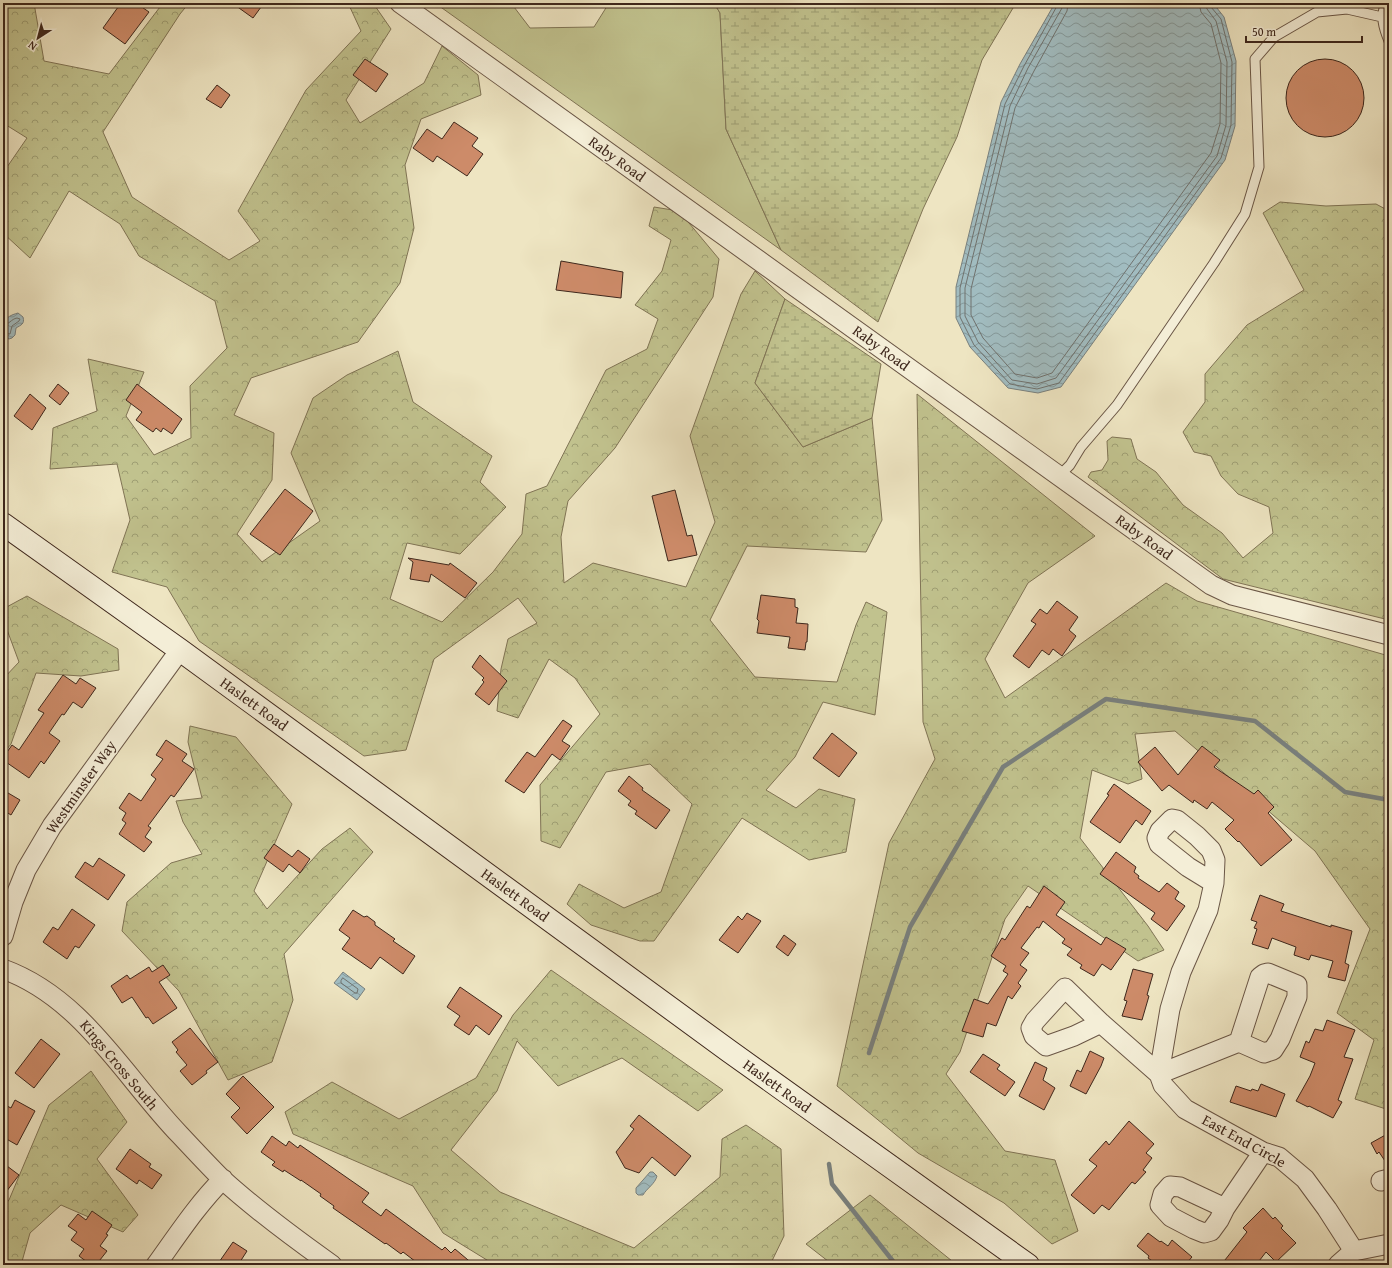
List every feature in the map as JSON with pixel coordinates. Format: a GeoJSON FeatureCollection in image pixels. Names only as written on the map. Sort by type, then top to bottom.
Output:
{"type":"FeatureCollection","features":[{"type":"Feature","properties":{"kind":"main road","name":"Haslett Road"},"geometry":{"type":"LineString","coordinates":[[3,524],[180,650],[703,1032],[1028,1265]]}},
{"type":"Feature","properties":{"kind":"street","name":"Raby Road"},"geometry":{"type":"LineString","coordinates":[[400,3],[1211,585],[1232,595],[1389,635]]}},
{"type":"Feature","properties":{"kind":"street","name":"Westminster Way"},"geometry":{"type":"LineString","coordinates":[[3,936],[13,902],[26,870],[52,826],[180,650]]}},
{"type":"Feature","properties":{"kind":"street"},"geometry":{"type":"LineString","coordinates":[[1159,1074],[1170,1009],[1181,972],[1208,910],[1214,883]]}},
{"type":"Feature","properties":{"kind":"street","name":"Kings Cross South"},"geometry":{"type":"LineString","coordinates":[[3,969],[17,974],[53,995],[83,1021],[159,1113],[223,1179],[257,1208],[332,1265]]}},
{"type":"Feature","properties":{"kind":"street","name":"East End Circle"},"geometry":{"type":"LineString","coordinates":[[1101,1023],[1159,1074],[1164,1085],[1185,1109],[1263,1152],[1279,1157],[1305,1179],[1327,1209],[1354,1251]]}},
{"type":"Feature","properties":{"kind":"street"},"geometry":{"type":"LineString","coordinates":[[1159,1074],[1239,1042]]}},
{"type":"Feature","properties":{"kind":"street"},"geometry":{"type":"LineString","coordinates":[[1225,1208],[1263,1152]]}},
{"type":"Feature","properties":{"kind":"street"},"geometry":{"type":"LineString","coordinates":[[156,1265],[210,1191],[223,1179]]}},
{"type":"Feature","properties":{"kind":"street"},"geometry":{"type":"LineString","coordinates":[[1338,1265],[1354,1251],[1389,1244]]}},
{"type":"Feature","properties":{"kind":"lane"},"geometry":{"type":"LineString","coordinates":[[1387,3],[1382,17],[1389,40]]}},
{"type":"Feature","properties":{"kind":"lane"},"geometry":{"type":"LineString","coordinates":[[1059,476],[1070,465],[1081,447],[1117,405],[1214,263],[1245,214],[1258,167],[1255,59],[1274,37],[1317,12],[1347,9],[1382,17]]}},
{"type":"Feature","properties":{"kind":"green space"},"geometry":{"type":"Polygon","coordinates":[[[3,3],[34,3],[44,61],[109,74],[163,3],[189,3],[180,14],[103,132],[132,197],[229,260],[260,241],[238,211],[306,90],[361,31],[348,3],[373,3],[391,29],[346,100],[360,123],[424,83],[442,46],[478,75],[481,95],[421,119],[405,165],[414,228],[400,283],[358,342],[251,378],[234,415],[274,433],[272,480],[237,534],[262,562],[320,521],[291,453],[313,398],[347,375],[398,351],[413,402],[492,456],[480,482],[506,507],[460,554],[407,543],[390,599],[442,622],[493,572],[522,534],[526,494],[547,486],[606,370],[647,349],[658,319],[635,305],[662,271],[671,240],[649,226],[654,207],[679,211],[719,259],[713,297],[615,448],[568,501],[561,537],[564,583],[593,563],[686,587],[715,522],[690,436],[741,294],[755,271],[785,299],[755,383],[803,447],[872,418],[882,520],[866,552],[747,546],[710,620],[755,677],[837,682],[856,625],[866,602],[887,612],[875,715],[823,702],[795,757],[766,790],[796,808],[819,789],[855,799],[846,852],[809,860],[742,818],[654,941],[640,941],[591,925],[567,904],[579,884],[624,908],[661,892],[692,804],[650,764],[606,772],[560,848],[541,841],[540,785],[600,714],[575,678],[549,659],[518,718],[497,711],[501,669],[508,639],[537,623],[518,598],[434,659],[406,750],[364,756],[199,641],[167,587],[112,572],[130,520],[117,464],[50,469],[53,428],[97,411],[88,359],[144,372],[126,416],[154,455],[191,438],[190,386],[227,348],[215,301],[139,256],[120,224],[69,191],[30,258],[3,233],[3,171],[27,138],[3,123],[3,3]]]}},
{"type":"Feature","properties":{"kind":"green space"},"geometry":{"type":"Polygon","coordinates":[[[435,3],[511,3],[530,28],[594,27],[609,3],[714,3],[720,13],[726,129],[781,250],[435,3]]]}},
{"type":"Feature","properties":{"kind":"green space"},"geometry":{"type":"Polygon","coordinates":[[[714,3],[1016,3],[982,60],[957,137],[923,209],[878,322],[781,250],[726,129],[720,13],[714,3]]]}},
{"type":"Feature","properties":{"kind":"green space"},"geometry":{"type":"Polygon","coordinates":[[[1280,202],[1326,206],[1376,204],[1389,211],[1389,620],[1223,579],[1088,477],[1091,472],[1102,470],[1108,460],[1107,441],[1112,437],[1131,439],[1137,459],[1156,472],[1183,505],[1222,533],[1243,558],[1273,533],[1269,507],[1238,494],[1221,476],[1211,456],[1194,452],[1183,432],[1205,402],[1205,374],[1247,325],[1304,290],[1263,213],[1280,202]]]}},
{"type":"Feature","properties":{"kind":"green space"},"geometry":{"type":"Polygon","coordinates":[[[785,299],[881,364],[872,418],[803,447],[755,383],[785,299]]]}},
{"type":"Feature","properties":{"kind":"green space"},"geometry":{"type":"Polygon","coordinates":[[[917,394],[1095,536],[1028,583],[985,659],[1005,698],[1166,583],[1197,601],[1389,656],[1389,1110],[1355,1099],[1374,1040],[1337,1013],[1370,929],[1315,851],[1175,731],[1135,734],[1142,779],[1128,784],[1092,770],[1080,838],[1148,926],[1164,950],[1138,961],[1028,886],[1005,919],[960,1052],[946,1074],[1005,1151],[1055,1160],[1078,1231],[1052,1244],[1004,1203],[918,1153],[837,1086],[889,843],[935,759],[923,722],[917,394]]]}},
{"type":"Feature","properties":{"kind":"green space"},"geometry":{"type":"Polygon","coordinates":[[[27,596],[118,649],[119,670],[81,676],[36,673],[11,744],[3,754],[3,679],[19,662],[3,619],[3,609],[27,596]]]}},
{"type":"Feature","properties":{"kind":"green space"},"geometry":{"type":"Polygon","coordinates":[[[190,726],[236,737],[292,804],[254,891],[267,909],[322,849],[350,828],[373,852],[284,954],[293,1000],[272,1062],[228,1080],[179,991],[122,931],[127,902],[171,863],[202,854],[183,822],[176,801],[202,798],[188,742],[190,726]]]}},
{"type":"Feature","properties":{"kind":"green space"},"geometry":{"type":"Polygon","coordinates":[[[551,970],[723,1090],[698,1111],[622,1058],[558,1086],[517,1041],[497,1091],[451,1150],[500,1192],[634,1248],[720,1177],[722,1139],[746,1125],[781,1149],[784,1236],[770,1265],[495,1265],[443,1233],[413,1186],[293,1134],[285,1112],[332,1082],[399,1119],[476,1078],[513,1015],[551,970]]]}},
{"type":"Feature","properties":{"kind":"green space"},"geometry":{"type":"Polygon","coordinates":[[[91,1071],[127,1122],[97,1159],[138,1215],[123,1232],[61,1205],[30,1233],[21,1265],[3,1265],[3,1207],[9,1200],[49,1105],[91,1071]]]}},
{"type":"Feature","properties":{"kind":"green space"},"geometry":{"type":"Polygon","coordinates":[[[870,1195],[957,1265],[833,1265],[806,1244],[870,1195]]]}},
{"type":"Feature","properties":{"kind":"water"},"geometry":{"type":"Polygon","coordinates":[[[1055,3],[1213,3],[1224,17],[1236,61],[1235,126],[1225,160],[1061,387],[1038,393],[1008,388],[970,347],[956,318],[956,287],[1001,102],[1020,64],[1055,3]]]}},
{"type":"Feature","properties":{"kind":"water"},"geometry":{"type":"Polygon","coordinates":[[[18,313],[23,317],[23,323],[16,328],[15,335],[9,339],[3,336],[5,321],[9,316],[18,313]]]}},
{"type":"Feature","properties":{"kind":"water"},"geometry":{"type":"Polygon","coordinates":[[[343,972],[365,989],[357,1000],[334,983],[343,972]]]}},
{"type":"Feature","properties":{"kind":"water"},"geometry":{"type":"Polygon","coordinates":[[[650,1172],[653,1172],[657,1176],[656,1179],[643,1195],[638,1195],[636,1193],[636,1188],[650,1172]]]}},
{"type":"Feature","properties":{"kind":"building"},"geometry":{"type":"Polygon","coordinates":[[[121,3],[136,3],[149,12],[125,44],[103,28],[121,3]]]}},
{"type":"Feature","properties":{"kind":"building"},"geometry":{"type":"Polygon","coordinates":[[[232,3],[264,3],[253,18],[232,3]]]}},
{"type":"Feature","properties":{"kind":"building"},"geometry":{"type":"Polygon","coordinates":[[[365,59],[388,74],[376,92],[353,75],[365,59]]]}},
{"type":"Feature","properties":{"kind":"building"},"geometry":{"type":"Polygon","coordinates":[[[1325,59],[1340,62],[1352,71],[1361,83],[1364,98],[1361,113],[1352,125],[1340,134],[1325,137],[1310,134],[1298,125],[1289,113],[1286,98],[1289,83],[1298,71],[1310,62],[1325,59]]]}},
{"type":"Feature","properties":{"kind":"building"},"geometry":{"type":"Polygon","coordinates":[[[217,85],[230,95],[221,108],[206,99],[217,85]]]}},
{"type":"Feature","properties":{"kind":"building"},"geometry":{"type":"Polygon","coordinates":[[[454,122],[478,138],[472,146],[483,154],[467,176],[437,156],[433,162],[413,148],[427,129],[442,139],[454,122]]]}},
{"type":"Feature","properties":{"kind":"building"},"geometry":{"type":"Polygon","coordinates":[[[561,261],[623,272],[621,298],[556,290],[561,261]]]}},
{"type":"Feature","properties":{"kind":"building"},"geometry":{"type":"Polygon","coordinates":[[[58,384],[69,393],[60,405],[49,396],[58,384]]]}},
{"type":"Feature","properties":{"kind":"building"},"geometry":{"type":"Polygon","coordinates":[[[137,384],[182,419],[172,434],[163,428],[161,432],[156,428],[153,432],[136,420],[142,412],[126,400],[137,384]]]}},
{"type":"Feature","properties":{"kind":"building"},"geometry":{"type":"Polygon","coordinates":[[[30,394],[46,408],[32,430],[14,416],[30,394]]]}},
{"type":"Feature","properties":{"kind":"building"},"geometry":{"type":"Polygon","coordinates":[[[285,489],[313,511],[280,555],[250,534],[285,489]]]}},
{"type":"Feature","properties":{"kind":"building"},"geometry":{"type":"Polygon","coordinates":[[[675,490],[687,536],[692,535],[697,555],[668,561],[652,496],[675,490]]]}},
{"type":"Feature","properties":{"kind":"building"},"geometry":{"type":"Polygon","coordinates":[[[408,558],[449,565],[450,563],[477,583],[465,598],[431,574],[429,582],[410,579],[413,562],[408,558]]]}},
{"type":"Feature","properties":{"kind":"building"},"geometry":{"type":"Polygon","coordinates":[[[761,595],[795,599],[795,607],[798,608],[796,623],[808,624],[805,650],[788,648],[790,637],[757,633],[759,621],[757,619],[761,595]]]}},
{"type":"Feature","properties":{"kind":"building"},"geometry":{"type":"Polygon","coordinates":[[[1057,601],[1078,617],[1069,630],[1076,636],[1062,656],[1053,649],[1049,655],[1042,650],[1029,668],[1013,656],[1036,624],[1031,621],[1040,609],[1047,614],[1057,601]]]}},
{"type":"Feature","properties":{"kind":"building"},"geometry":{"type":"Polygon","coordinates":[[[480,655],[507,681],[489,705],[475,694],[484,682],[482,680],[484,678],[472,667],[480,655]]]}},
{"type":"Feature","properties":{"kind":"building"},"geometry":{"type":"Polygon","coordinates":[[[63,675],[76,684],[80,678],[96,688],[82,708],[73,702],[64,715],[62,714],[49,733],[60,741],[44,764],[41,761],[29,778],[3,760],[3,758],[12,745],[19,750],[44,713],[38,710],[63,675]]]}},
{"type":"Feature","properties":{"kind":"building"},"geometry":{"type":"Polygon","coordinates":[[[563,720],[572,726],[562,741],[570,746],[560,760],[552,754],[524,793],[505,781],[527,752],[535,757],[563,720]]]}},
{"type":"Feature","properties":{"kind":"building"},"geometry":{"type":"Polygon","coordinates":[[[832,733],[857,753],[839,777],[813,758],[832,733]]]}},
{"type":"Feature","properties":{"kind":"building"},"geometry":{"type":"Polygon","coordinates":[[[166,740],[187,754],[182,761],[194,769],[174,797],[171,795],[148,826],[151,828],[145,837],[152,842],[144,852],[119,834],[126,823],[122,820],[126,813],[119,808],[129,793],[141,801],[156,779],[151,775],[163,759],[156,755],[166,740]]]}},
{"type":"Feature","properties":{"kind":"building"},"geometry":{"type":"Polygon","coordinates":[[[1202,746],[1220,760],[1214,767],[1254,794],[1258,790],[1274,807],[1268,813],[1292,840],[1261,866],[1239,841],[1238,842],[1225,829],[1234,820],[1212,802],[1207,809],[1194,800],[1193,803],[1169,785],[1162,791],[1138,762],[1155,747],[1178,775],[1202,746]]]}},
{"type":"Feature","properties":{"kind":"building"},"geometry":{"type":"Polygon","coordinates":[[[629,776],[643,788],[642,790],[670,810],[656,829],[635,814],[637,811],[628,805],[631,801],[618,791],[629,776]]]}},
{"type":"Feature","properties":{"kind":"building"},"geometry":{"type":"Polygon","coordinates":[[[1114,784],[1151,811],[1142,825],[1136,820],[1120,843],[1090,822],[1109,795],[1107,794],[1114,784]]]}},
{"type":"Feature","properties":{"kind":"building"},"geometry":{"type":"Polygon","coordinates":[[[3,790],[20,800],[11,815],[3,810],[3,790]]]}},
{"type":"Feature","properties":{"kind":"building"},"geometry":{"type":"Polygon","coordinates":[[[274,844],[292,857],[298,850],[310,859],[300,873],[289,864],[283,872],[264,858],[274,844]]]}},
{"type":"Feature","properties":{"kind":"building"},"geometry":{"type":"Polygon","coordinates":[[[1116,852],[1136,867],[1134,872],[1139,876],[1138,878],[1159,892],[1167,883],[1179,892],[1175,899],[1185,906],[1167,931],[1151,919],[1155,913],[1100,874],[1116,852]]]}},
{"type":"Feature","properties":{"kind":"building"},"geometry":{"type":"Polygon","coordinates":[[[99,858],[125,875],[108,900],[75,877],[85,862],[93,867],[99,858]]]}},
{"type":"Feature","properties":{"kind":"building"},"geometry":{"type":"Polygon","coordinates":[[[1044,886],[1065,902],[1056,915],[1101,945],[1106,937],[1126,949],[1111,970],[1102,964],[1094,976],[1080,968],[1082,965],[1067,955],[1072,949],[1062,943],[1065,939],[1043,921],[1039,928],[1037,927],[1021,948],[1029,953],[1020,965],[1027,970],[1018,983],[1021,986],[1012,999],[1008,996],[996,1026],[987,1023],[983,1037],[962,1031],[974,999],[988,1004],[1008,974],[1003,971],[1006,966],[991,956],[1002,938],[1005,940],[1027,906],[1030,908],[1044,886]]]}},
{"type":"Feature","properties":{"kind":"building"},"geometry":{"type":"Polygon","coordinates":[[[1260,895],[1284,904],[1281,911],[1331,927],[1331,925],[1352,931],[1345,963],[1349,965],[1345,981],[1328,977],[1333,961],[1311,955],[1309,960],[1294,955],[1296,947],[1272,938],[1268,949],[1252,944],[1257,929],[1254,928],[1257,922],[1251,920],[1260,895]]]}},
{"type":"Feature","properties":{"kind":"building"},"geometry":{"type":"Polygon","coordinates":[[[72,909],[95,925],[79,948],[75,946],[67,959],[43,942],[53,927],[58,930],[72,909]]]}},
{"type":"Feature","properties":{"kind":"building"},"geometry":{"type":"Polygon","coordinates":[[[353,910],[364,917],[367,916],[375,922],[375,925],[395,939],[393,941],[415,956],[403,974],[380,957],[371,969],[342,949],[350,938],[339,930],[353,910]]]}},
{"type":"Feature","properties":{"kind":"building"},"geometry":{"type":"Polygon","coordinates":[[[747,913],[761,921],[738,953],[719,940],[738,916],[742,920],[747,913]]]}},
{"type":"Feature","properties":{"kind":"building"},"geometry":{"type":"Polygon","coordinates":[[[784,935],[796,944],[788,956],[776,947],[784,935]]]}},
{"type":"Feature","properties":{"kind":"building"},"geometry":{"type":"Polygon","coordinates":[[[163,965],[170,975],[159,982],[177,1008],[153,1024],[148,1017],[146,1018],[132,997],[122,1003],[111,986],[127,975],[130,979],[149,967],[152,972],[163,965]]]}},
{"type":"Feature","properties":{"kind":"building"},"geometry":{"type":"Polygon","coordinates":[[[1133,969],[1153,974],[1147,995],[1149,996],[1142,1020],[1122,1016],[1127,1001],[1124,1000],[1133,969]]]}},
{"type":"Feature","properties":{"kind":"building"},"geometry":{"type":"Polygon","coordinates":[[[460,987],[502,1016],[489,1035],[476,1025],[469,1035],[454,1025],[460,1016],[447,1007],[460,987]]]}},
{"type":"Feature","properties":{"kind":"building"},"geometry":{"type":"Polygon","coordinates":[[[1327,1020],[1355,1030],[1344,1057],[1353,1059],[1338,1100],[1342,1102],[1333,1118],[1296,1101],[1310,1076],[1315,1063],[1300,1057],[1306,1041],[1309,1043],[1315,1029],[1323,1031],[1327,1020]]]}},
{"type":"Feature","properties":{"kind":"building"},"geometry":{"type":"Polygon","coordinates":[[[190,1028],[218,1062],[206,1071],[207,1073],[192,1085],[180,1071],[187,1065],[176,1052],[178,1050],[172,1042],[190,1028]]]}},
{"type":"Feature","properties":{"kind":"building"},"geometry":{"type":"Polygon","coordinates":[[[41,1039],[60,1054],[34,1088],[15,1073],[41,1039]]]}},
{"type":"Feature","properties":{"kind":"building"},"geometry":{"type":"Polygon","coordinates":[[[1090,1051],[1104,1058],[1086,1094],[1070,1086],[1077,1070],[1081,1072],[1090,1051]]]}},
{"type":"Feature","properties":{"kind":"building"},"geometry":{"type":"Polygon","coordinates":[[[983,1054],[1000,1065],[997,1069],[1015,1082],[1005,1096],[970,1072],[983,1054]]]}},
{"type":"Feature","properties":{"kind":"building"},"geometry":{"type":"Polygon","coordinates":[[[1035,1062],[1047,1068],[1043,1080],[1055,1088],[1044,1110],[1019,1096],[1035,1062]]]}},
{"type":"Feature","properties":{"kind":"building"},"geometry":{"type":"Polygon","coordinates":[[[243,1076],[274,1107],[247,1134],[231,1117],[240,1108],[226,1094],[243,1076]]]}},
{"type":"Feature","properties":{"kind":"building"},"geometry":{"type":"Polygon","coordinates":[[[1261,1084],[1285,1094],[1276,1117],[1230,1102],[1236,1086],[1251,1091],[1252,1089],[1258,1091],[1261,1084]]]}},
{"type":"Feature","properties":{"kind":"building"},"geometry":{"type":"Polygon","coordinates":[[[15,1100],[35,1111],[17,1145],[3,1137],[3,1115],[7,1106],[11,1108],[15,1100]]]}},
{"type":"Feature","properties":{"kind":"building"},"geometry":{"type":"Polygon","coordinates":[[[639,1115],[691,1156],[675,1176],[652,1157],[639,1173],[625,1168],[616,1152],[634,1129],[630,1126],[639,1115]]]}},
{"type":"Feature","properties":{"kind":"building"},"geometry":{"type":"Polygon","coordinates":[[[1129,1121],[1154,1144],[1146,1153],[1152,1158],[1143,1170],[1146,1172],[1135,1184],[1132,1182],[1109,1210],[1102,1205],[1094,1214],[1071,1195],[1097,1166],[1089,1160],[1106,1141],[1109,1145],[1129,1121]]]}},
{"type":"Feature","properties":{"kind":"building"},"geometry":{"type":"Polygon","coordinates":[[[1389,1133],[1389,1167],[1379,1152],[1377,1154],[1371,1143],[1389,1133]]]}},
{"type":"Feature","properties":{"kind":"building"},"geometry":{"type":"Polygon","coordinates":[[[272,1136],[286,1146],[289,1141],[298,1148],[300,1145],[369,1193],[362,1202],[381,1216],[386,1209],[442,1250],[445,1247],[451,1253],[455,1249],[474,1265],[420,1265],[403,1252],[401,1254],[386,1243],[385,1244],[333,1208],[334,1206],[320,1196],[321,1194],[301,1180],[272,1165],[275,1162],[261,1152],[272,1136]]]}},
{"type":"Feature","properties":{"kind":"building"},"geometry":{"type":"Polygon","coordinates":[[[130,1149],[151,1164],[149,1167],[162,1175],[152,1189],[139,1180],[137,1184],[116,1169],[130,1149]]]}},
{"type":"Feature","properties":{"kind":"building"},"geometry":{"type":"Polygon","coordinates":[[[3,1163],[19,1175],[3,1196],[3,1163]]]}},
{"type":"Feature","properties":{"kind":"building"},"geometry":{"type":"Polygon","coordinates":[[[1263,1208],[1273,1219],[1275,1217],[1283,1226],[1281,1228],[1296,1243],[1276,1262],[1266,1252],[1256,1265],[1221,1265],[1247,1232],[1243,1228],[1263,1208]]]}},
{"type":"Feature","properties":{"kind":"building"},"geometry":{"type":"Polygon","coordinates":[[[92,1211],[112,1225],[106,1234],[108,1235],[100,1246],[107,1251],[96,1265],[91,1265],[79,1256],[84,1249],[71,1240],[77,1232],[68,1226],[78,1214],[86,1220],[92,1211]]]}},
{"type":"Feature","properties":{"kind":"building"},"geometry":{"type":"Polygon","coordinates":[[[1148,1233],[1168,1246],[1172,1240],[1192,1257],[1185,1265],[1158,1265],[1148,1258],[1149,1256],[1137,1246],[1148,1233]]]}},
{"type":"Feature","properties":{"kind":"building"},"geometry":{"type":"Polygon","coordinates":[[[233,1242],[247,1251],[238,1265],[217,1265],[233,1242]]]}},
{"type":"Feature","properties":{"kind":"waterway"},"geometry":{"type":"LineString","coordinates":[[869,1053],[910,927],[1003,767],[1106,699],[1255,721],[1345,792],[1389,800]]}},
{"type":"Feature","properties":{"kind":"waterway"},"geometry":{"type":"LineString","coordinates":[[829,1164],[832,1184],[896,1265]]}}]}
